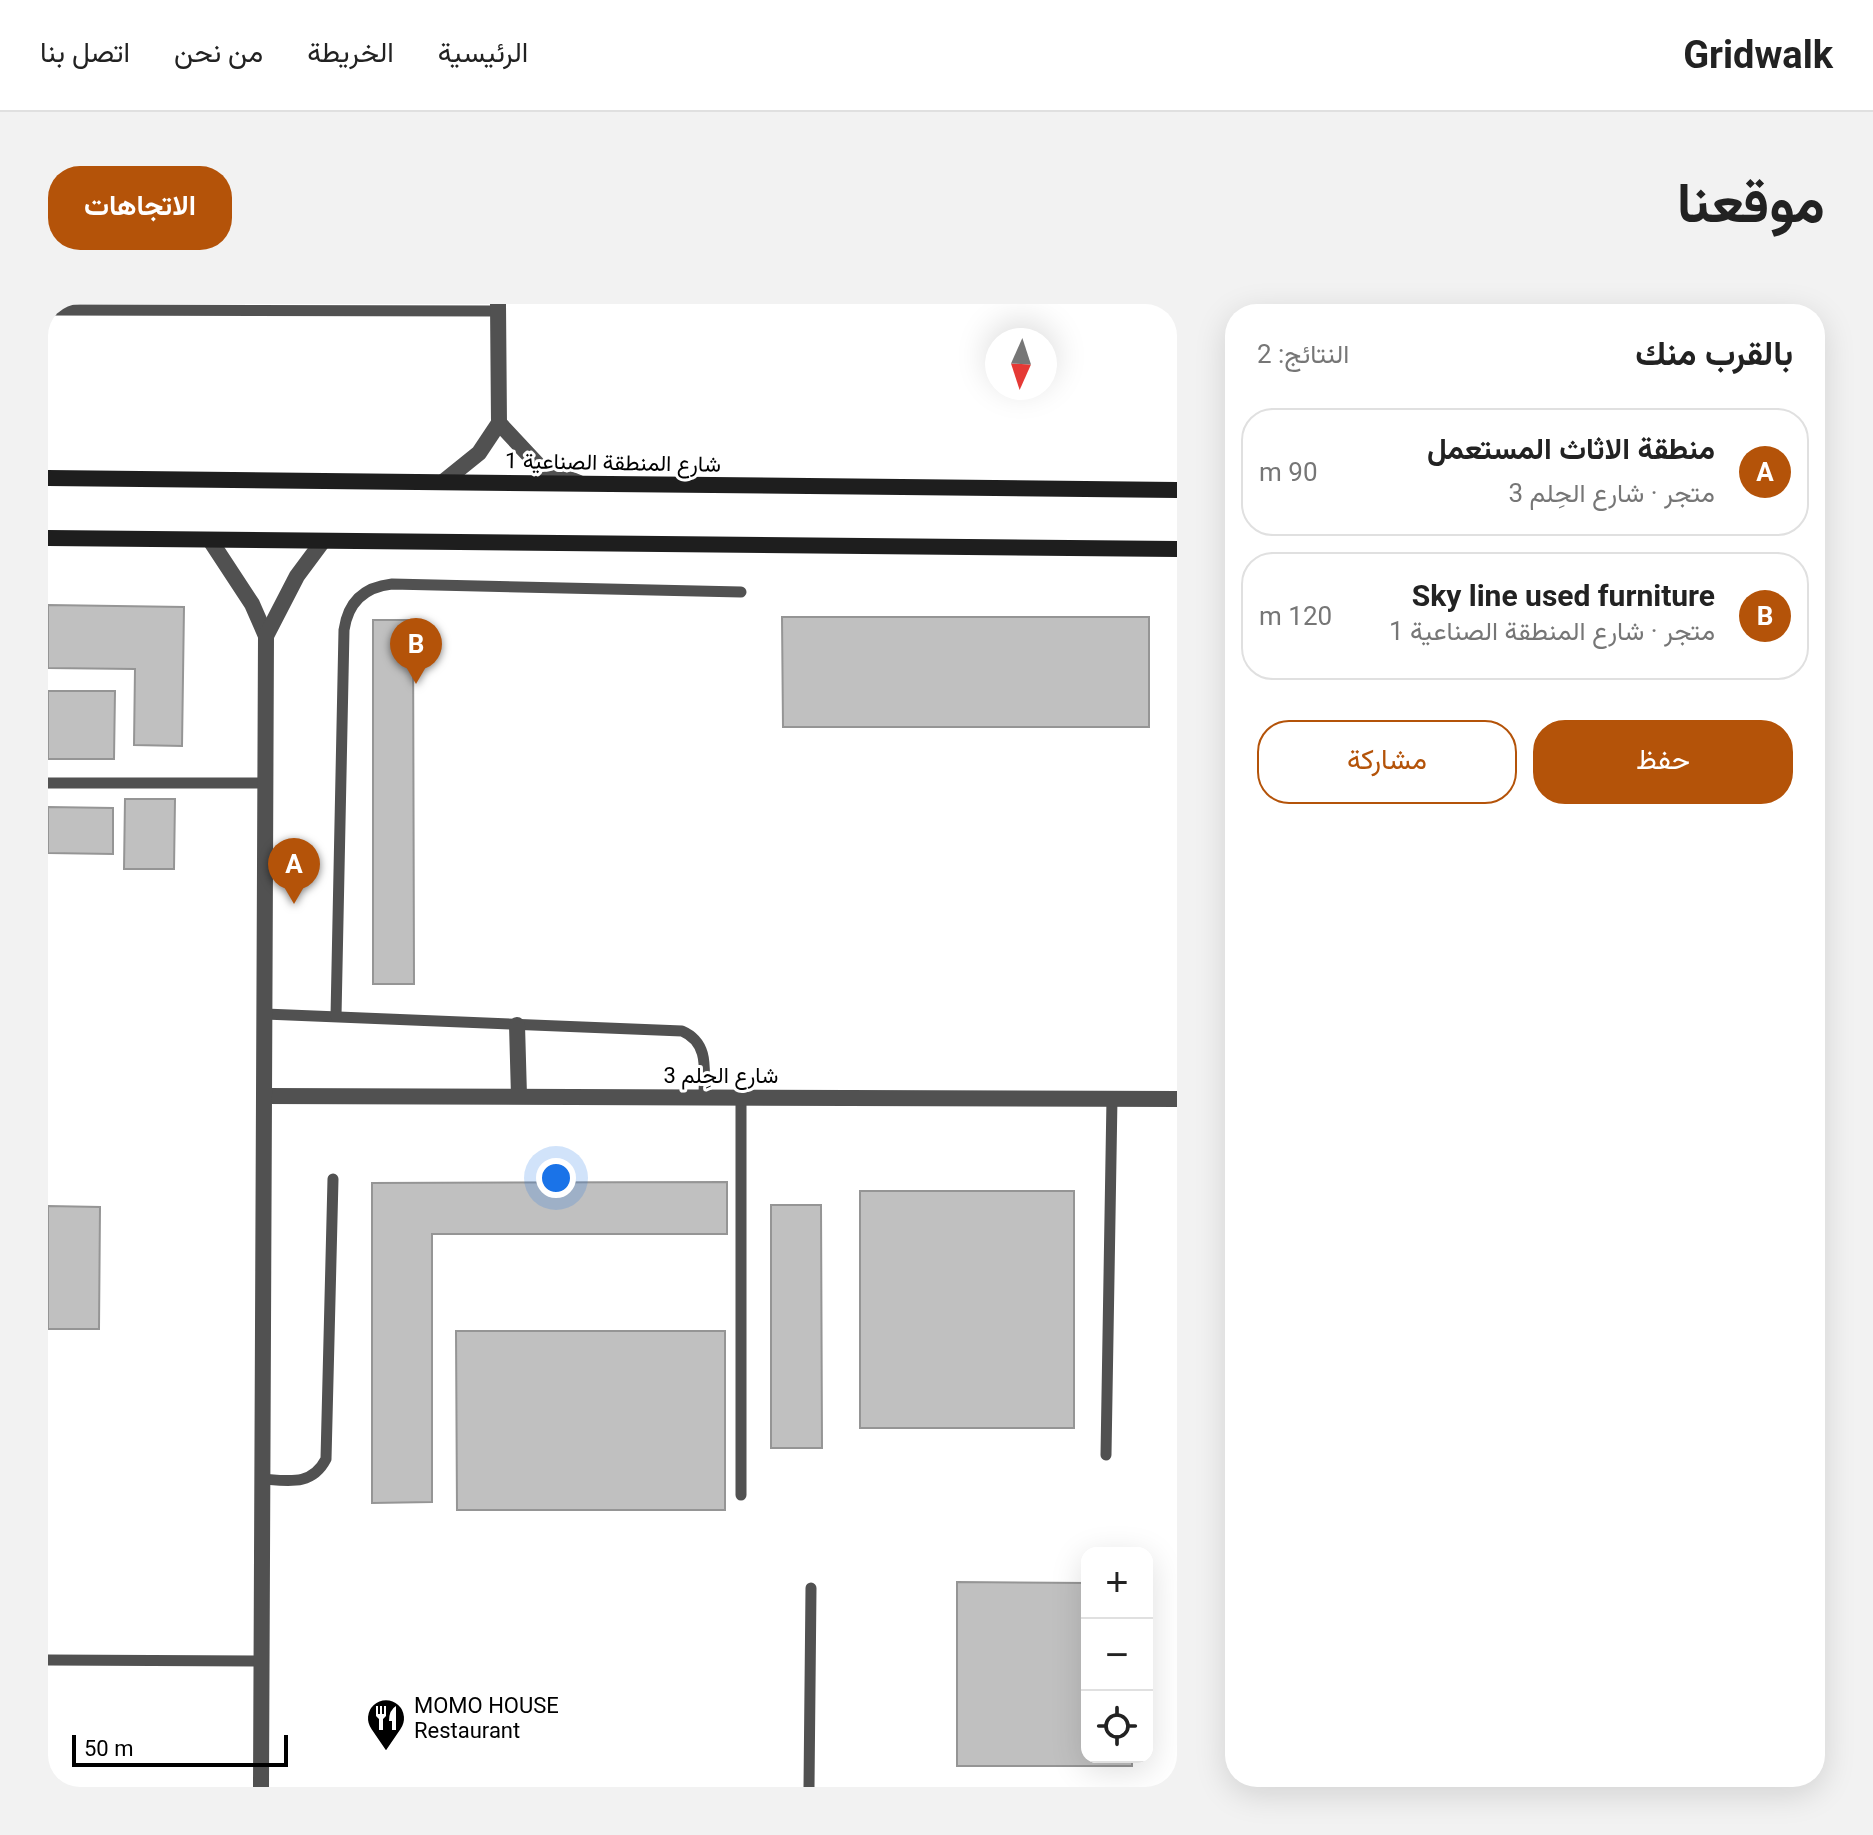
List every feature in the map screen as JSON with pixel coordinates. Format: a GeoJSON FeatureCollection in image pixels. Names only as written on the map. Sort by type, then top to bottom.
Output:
{"type":"FeatureCollection","features":[{"type":"Feature","properties":{"kind":"street"},"geometry":{"type":"LineString","coordinates":[[443,482],[479,453],[499,423],[498,308]]}},
{"type":"Feature","properties":{"kind":"street"},"geometry":{"type":"LineString","coordinates":[[499,423],[540,467],[581,484]]}},
{"type":"Feature","properties":{"kind":"street","name":"شارع المنطقة الصناعية 1"},"geometry":{"type":"LineString","coordinates":[[48,478],[1177,490]]}},
{"type":"Feature","properties":{"kind":"street"},"geometry":{"type":"LineString","coordinates":[[48,538],[1177,549]]}},
{"type":"Feature","properties":{"kind":"street"},"geometry":{"type":"LineString","coordinates":[[210,540],[252,604],[266,636],[261,1787]]}},
{"type":"Feature","properties":{"kind":"street"},"geometry":{"type":"LineString","coordinates":[[266,636],[297,576],[323,541]]}},
{"type":"Feature","properties":{"kind":"street"},"geometry":{"type":"LineString","coordinates":[[517,1025],[519,1096]]}},
{"type":"Feature","properties":{"kind":"street","name":"شارع الحِلم 3"},"geometry":{"type":"LineString","coordinates":[[264,1096],[1177,1099]]}},
{"type":"Feature","properties":{"kind":"lane"},"geometry":{"type":"LineString","coordinates":[[48,310],[101,307],[498,308]]}},
{"type":"Feature","properties":{"kind":"lane"},"geometry":{"type":"LineString","coordinates":[[336,1016],[344,630],[345,618],[358,597],[368,590],[392,584],[741,592]]}},
{"type":"Feature","properties":{"kind":"lane"},"geometry":{"type":"LineString","coordinates":[[48,783],[265,783]]}},
{"type":"Feature","properties":{"kind":"lane"},"geometry":{"type":"LineString","coordinates":[[265,1014],[682,1031],[693,1036],[704,1054],[704,1097]]}},
{"type":"Feature","properties":{"kind":"lane"},"geometry":{"type":"LineString","coordinates":[[741,1097],[741,1495]]}},
{"type":"Feature","properties":{"kind":"lane"},"geometry":{"type":"LineString","coordinates":[[1106,1455],[1112,1098]]}},
{"type":"Feature","properties":{"kind":"lane"},"geometry":{"type":"LineString","coordinates":[[263,1479],[307,1479],[315,1475],[326,1459],[333,1179]]}},
{"type":"Feature","properties":{"kind":"lane"},"geometry":{"type":"LineString","coordinates":[[809,1787],[811,1588]]}},
{"type":"Feature","properties":{"kind":"lane"},"geometry":{"type":"LineString","coordinates":[[48,1660],[261,1661]]}},
{"type":"Feature","properties":{"kind":"building"},"geometry":{"type":"Polygon","coordinates":[[[48,605],[184,607],[182,746],[134,745],[135,669],[48,668],[48,605]]]}},
{"type":"Feature","properties":{"kind":"building"},"geometry":{"type":"Polygon","coordinates":[[[782,617],[1149,617],[1149,727],[783,727],[782,617]]]}},
{"type":"Feature","properties":{"kind":"building"},"geometry":{"type":"Polygon","coordinates":[[[373,620],[413,620],[414,984],[373,984],[373,620]]]}},
{"type":"Feature","properties":{"kind":"building"},"geometry":{"type":"Polygon","coordinates":[[[48,691],[115,691],[114,759],[48,759],[48,691]]]}},
{"type":"Feature","properties":{"kind":"building"},"geometry":{"type":"Polygon","coordinates":[[[125,799],[175,799],[174,869],[124,869],[125,799]]]}},
{"type":"Feature","properties":{"kind":"building"},"geometry":{"type":"Polygon","coordinates":[[[48,807],[113,808],[113,854],[48,853],[48,807]]]}},
{"type":"Feature","properties":{"kind":"building"},"geometry":{"type":"Polygon","coordinates":[[[727,1182],[727,1234],[432,1234],[432,1502],[372,1503],[372,1183],[727,1182]]]}},
{"type":"Feature","properties":{"kind":"building"},"geometry":{"type":"Polygon","coordinates":[[[860,1191],[1074,1191],[1074,1428],[860,1428],[860,1191]]]}},
{"type":"Feature","properties":{"kind":"building"},"geometry":{"type":"Polygon","coordinates":[[[771,1205],[821,1205],[822,1448],[771,1448],[771,1205]]]}},
{"type":"Feature","properties":{"kind":"building"},"geometry":{"type":"Polygon","coordinates":[[[48,1206],[100,1207],[99,1329],[48,1329],[48,1206]]]}},
{"type":"Feature","properties":{"kind":"building"},"geometry":{"type":"Polygon","coordinates":[[[456,1331],[725,1331],[725,1510],[457,1510],[456,1331]]]}},
{"type":"Feature","properties":{"kind":"building"},"geometry":{"type":"Polygon","coordinates":[[[957,1582],[1081,1583],[1081,1763],[1132,1763],[1132,1766],[957,1766],[957,1582]]]}},
{"type":"Feature","properties":{"kind":"place","name":"Sky line used furniture"},"geometry":{"type":"Point","coordinates":[416,684]}},
{"type":"Feature","properties":{"kind":"place","name":"منطقة الاثاث المستعمل"},"geometry":{"type":"Point","coordinates":[294,904]}},
{"type":"Feature","properties":{"kind":"place","name":"MOMO HOUSE Restaurant"},"geometry":{"type":"Point","coordinates":[386,1752]}}]}
